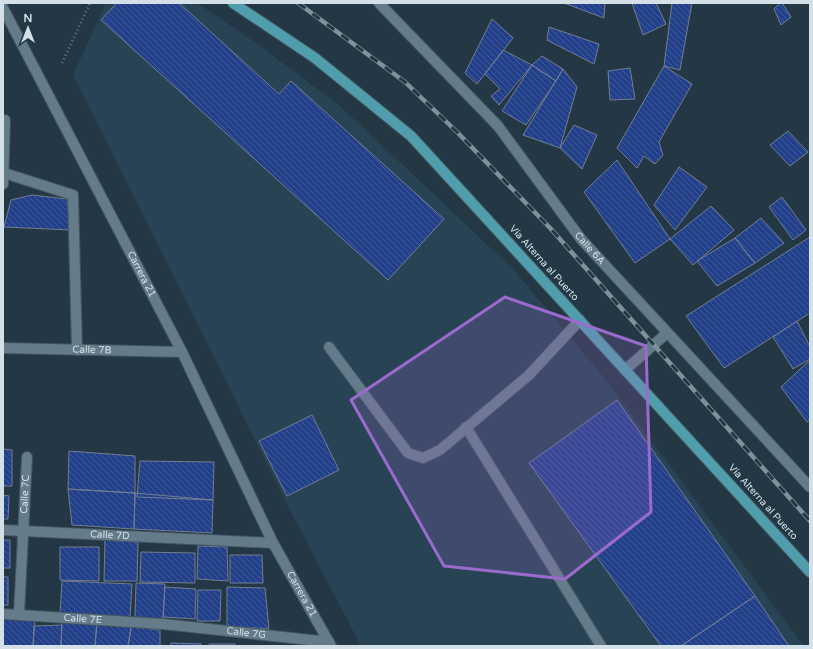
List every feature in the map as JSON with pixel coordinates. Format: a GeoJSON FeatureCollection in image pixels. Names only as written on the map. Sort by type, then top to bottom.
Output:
{"type":"FeatureCollection","features":[{"type":"Feature","properties":{"kind":"main road","name":"Vía Alterna al Puerto"},"geometry":{"type":"LineString","coordinates":[[233,3],[314,58],[411,136],[810,572]]}},
{"type":"Feature","properties":{"kind":"street","name":"Calle 6A"},"geometry":{"type":"LineString","coordinates":[[379,3],[498,126],[581,239],[810,487]]}},
{"type":"Feature","properties":{"kind":"street","name":"Carrera 21"},"geometry":{"type":"LineString","coordinates":[[3,8],[182,352],[273,543],[330,644]]}},
{"type":"Feature","properties":{"kind":"street"},"geometry":{"type":"LineString","coordinates":[[3,184],[5,120]]}},
{"type":"Feature","properties":{"kind":"street"},"geometry":{"type":"LineString","coordinates":[[4,173],[73,195],[77,350]]}},
{"type":"Feature","properties":{"kind":"street"},"geometry":{"type":"LineString","coordinates":[[329,347],[408,452],[423,458],[440,450],[529,375],[580,320]]}},
{"type":"Feature","properties":{"kind":"street"},"geometry":{"type":"LineString","coordinates":[[625,370],[667,333]]}},
{"type":"Feature","properties":{"kind":"street","name":"Calle 7B"},"geometry":{"type":"LineString","coordinates":[[3,348],[182,352]]}},
{"type":"Feature","properties":{"kind":"street"},"geometry":{"type":"LineString","coordinates":[[466,427],[601,646]]}},
{"type":"Feature","properties":{"kind":"street","name":"Calle 7C"},"geometry":{"type":"LineString","coordinates":[[19,614],[27,457]]}},
{"type":"Feature","properties":{"kind":"street","name":"Calle 7D"},"geometry":{"type":"LineString","coordinates":[[3,530],[218,539],[273,543]]}},
{"type":"Feature","properties":{"kind":"street","name":"Calle 7E"},"geometry":{"type":"LineString","coordinates":[[3,614],[164,624]]}},
{"type":"Feature","properties":{"kind":"street","name":"Calle 7G"},"geometry":{"type":"LineString","coordinates":[[164,624],[330,644]]}},
{"type":"Feature","properties":{"kind":"path"},"geometry":{"type":"LineString","coordinates":[[62,63],[90,3]]}},
{"type":"Feature","properties":{"kind":"highlighted area"},"geometry":{"type":"Polygon","coordinates":[[[505,297],[646,346],[651,512],[565,579],[444,566],[351,400],[505,297]]]}},
{"type":"Feature","properties":{"kind":"shaded area"},"geometry":{"type":"Polygon","coordinates":[[[106,3],[197,3],[249,38],[340,106],[513,269],[606,380],[804,646],[361,646],[292,514],[73,75],[106,3]]]}},
{"type":"Feature","properties":{"kind":"building"},"geometry":{"type":"Polygon","coordinates":[[[117,3],[179,3],[279,94],[291,81],[444,219],[388,280],[101,20],[117,3]]]}},
{"type":"Feature","properties":{"kind":"building"},"geometry":{"type":"Polygon","coordinates":[[[564,3],[605,3],[604,18],[564,3]]]}},
{"type":"Feature","properties":{"kind":"building"},"geometry":{"type":"Polygon","coordinates":[[[632,3],[656,3],[666,24],[643,35],[632,3]]]}},
{"type":"Feature","properties":{"kind":"building"},"geometry":{"type":"Polygon","coordinates":[[[672,3],[692,3],[680,70],[664,66],[672,3]]]}},
{"type":"Feature","properties":{"kind":"building"},"geometry":{"type":"Polygon","coordinates":[[[782,3],[791,17],[781,25],[774,9],[782,3]]]}},
{"type":"Feature","properties":{"kind":"building"},"geometry":{"type":"Polygon","coordinates":[[[492,19],[513,38],[477,84],[465,73],[492,19]]]}},
{"type":"Feature","properties":{"kind":"building"},"geometry":{"type":"Polygon","coordinates":[[[549,27],[599,44],[594,64],[547,40],[549,27]]]}},
{"type":"Feature","properties":{"kind":"building"},"geometry":{"type":"Polygon","coordinates":[[[503,50],[532,65],[499,105],[491,96],[500,89],[485,74],[503,50]]]}},
{"type":"Feature","properties":{"kind":"building"},"geometry":{"type":"Polygon","coordinates":[[[542,56],[563,69],[556,81],[532,65],[542,56]]]}},
{"type":"Feature","properties":{"kind":"building"},"geometry":{"type":"Polygon","coordinates":[[[532,65],[556,81],[526,125],[502,111],[532,65]]]}},
{"type":"Feature","properties":{"kind":"building"},"geometry":{"type":"Polygon","coordinates":[[[664,66],[692,84],[659,142],[663,155],[655,164],[644,156],[637,168],[617,148],[664,66]]]}},
{"type":"Feature","properties":{"kind":"building"},"geometry":{"type":"Polygon","coordinates":[[[630,68],[635,99],[610,100],[608,71],[630,68]]]}},
{"type":"Feature","properties":{"kind":"building"},"geometry":{"type":"Polygon","coordinates":[[[563,69],[577,87],[560,148],[523,135],[563,69]]]}},
{"type":"Feature","properties":{"kind":"building"},"geometry":{"type":"Polygon","coordinates":[[[574,125],[597,135],[582,169],[560,148],[574,125]]]}},
{"type":"Feature","properties":{"kind":"building"},"geometry":{"type":"Polygon","coordinates":[[[788,131],[808,152],[790,166],[770,145],[788,131]]]}},
{"type":"Feature","properties":{"kind":"building"},"geometry":{"type":"Polygon","coordinates":[[[617,160],[670,239],[635,263],[584,192],[617,160]]]}},
{"type":"Feature","properties":{"kind":"building"},"geometry":{"type":"Polygon","coordinates":[[[679,167],[707,187],[675,230],[654,205],[679,167]]]}},
{"type":"Feature","properties":{"kind":"building"},"geometry":{"type":"Polygon","coordinates":[[[32,195],[67,199],[71,230],[4,227],[11,200],[32,195]]]}},
{"type":"Feature","properties":{"kind":"building"},"geometry":{"type":"Polygon","coordinates":[[[782,197],[806,230],[793,240],[769,207],[782,197]]]}},
{"type":"Feature","properties":{"kind":"building"},"geometry":{"type":"Polygon","coordinates":[[[711,206],[734,230],[693,265],[670,239],[711,206]]]}},
{"type":"Feature","properties":{"kind":"building"},"geometry":{"type":"Polygon","coordinates":[[[761,218],[784,243],[755,263],[735,238],[761,218]]]}},
{"type":"Feature","properties":{"kind":"building"},"geometry":{"type":"Polygon","coordinates":[[[810,237],[810,313],[724,368],[686,316],[810,237]]]}},
{"type":"Feature","properties":{"kind":"building"},"geometry":{"type":"Polygon","coordinates":[[[735,238],[755,263],[717,286],[697,261],[735,238]]]}},
{"type":"Feature","properties":{"kind":"building"},"geometry":{"type":"Polygon","coordinates":[[[797,321],[810,347],[810,359],[793,369],[773,337],[797,321]]]}},
{"type":"Feature","properties":{"kind":"building"},"geometry":{"type":"Polygon","coordinates":[[[810,360],[810,420],[807,422],[781,387],[810,360]]]}},
{"type":"Feature","properties":{"kind":"building"},"geometry":{"type":"Polygon","coordinates":[[[617,400],[755,596],[681,646],[661,646],[529,463],[617,400]]]}},
{"type":"Feature","properties":{"kind":"building"},"geometry":{"type":"Polygon","coordinates":[[[312,415],[339,470],[287,496],[259,441],[312,415]]]}},
{"type":"Feature","properties":{"kind":"building"},"geometry":{"type":"Polygon","coordinates":[[[3,449],[12,450],[12,486],[3,486],[3,449]]]}},
{"type":"Feature","properties":{"kind":"building"},"geometry":{"type":"Polygon","coordinates":[[[69,451],[135,456],[135,493],[68,489],[69,451]]]}},
{"type":"Feature","properties":{"kind":"building"},"geometry":{"type":"Polygon","coordinates":[[[140,461],[214,462],[213,500],[137,497],[140,461]]]}},
{"type":"Feature","properties":{"kind":"building"},"geometry":{"type":"Polygon","coordinates":[[[68,489],[135,493],[134,529],[72,525],[68,489]]]}},
{"type":"Feature","properties":{"kind":"building"},"geometry":{"type":"Polygon","coordinates":[[[135,493],[213,500],[212,533],[134,529],[135,493]]]}},
{"type":"Feature","properties":{"kind":"building"},"geometry":{"type":"Polygon","coordinates":[[[3,495],[9,496],[8,519],[3,519],[3,495]]]}},
{"type":"Feature","properties":{"kind":"building"},"geometry":{"type":"Polygon","coordinates":[[[3,540],[10,540],[10,568],[3,568],[3,540]]]}},
{"type":"Feature","properties":{"kind":"building"},"geometry":{"type":"Polygon","coordinates":[[[105,540],[138,542],[137,581],[104,581],[105,540]]]}},
{"type":"Feature","properties":{"kind":"building"},"geometry":{"type":"Polygon","coordinates":[[[198,546],[227,547],[228,581],[197,579],[198,546]]]}},
{"type":"Feature","properties":{"kind":"building"},"geometry":{"type":"Polygon","coordinates":[[[60,547],[99,547],[99,581],[60,580],[60,547]]]}},
{"type":"Feature","properties":{"kind":"building"},"geometry":{"type":"Polygon","coordinates":[[[141,552],[195,553],[195,583],[140,582],[141,552]]]}},
{"type":"Feature","properties":{"kind":"building"},"geometry":{"type":"Polygon","coordinates":[[[230,555],[262,555],[263,583],[230,583],[230,555]]]}},
{"type":"Feature","properties":{"kind":"building"},"geometry":{"type":"Polygon","coordinates":[[[3,577],[8,577],[8,605],[3,605],[3,577]]]}},
{"type":"Feature","properties":{"kind":"building"},"geometry":{"type":"Polygon","coordinates":[[[62,581],[132,584],[130,617],[60,613],[62,581]]]}},
{"type":"Feature","properties":{"kind":"building"},"geometry":{"type":"Polygon","coordinates":[[[136,583],[165,584],[163,619],[135,618],[136,583]]]}},
{"type":"Feature","properties":{"kind":"building"},"geometry":{"type":"Polygon","coordinates":[[[165,587],[196,589],[195,619],[163,617],[165,587]]]}},
{"type":"Feature","properties":{"kind":"building"},"geometry":{"type":"Polygon","coordinates":[[[227,587],[265,588],[269,629],[227,626],[227,587]]]}},
{"type":"Feature","properties":{"kind":"building"},"geometry":{"type":"Polygon","coordinates":[[[198,590],[221,590],[220,621],[197,621],[198,590]]]}},
{"type":"Feature","properties":{"kind":"building"},"geometry":{"type":"Polygon","coordinates":[[[755,596],[789,646],[681,646],[755,596]]]}},
{"type":"Feature","properties":{"kind":"building"},"geometry":{"type":"Polygon","coordinates":[[[3,618],[35,619],[33,646],[3,646],[3,618]]]}},
{"type":"Feature","properties":{"kind":"building"},"geometry":{"type":"Polygon","coordinates":[[[62,621],[97,622],[95,646],[61,646],[62,621]]]}},
{"type":"Feature","properties":{"kind":"building"},"geometry":{"type":"Polygon","coordinates":[[[97,622],[132,624],[128,646],[95,646],[97,622]]]}},
{"type":"Feature","properties":{"kind":"building"},"geometry":{"type":"Polygon","coordinates":[[[62,625],[61,646],[33,646],[34,626],[62,625]]]}},
{"type":"Feature","properties":{"kind":"building"},"geometry":{"type":"Polygon","coordinates":[[[131,627],[160,630],[160,646],[128,646],[131,627]]]}},
{"type":"Feature","properties":{"kind":"building"},"geometry":{"type":"Polygon","coordinates":[[[171,643],[201,644],[201,646],[171,646],[171,643]]]}},
{"type":"Feature","properties":{"kind":"building"},"geometry":{"type":"Polygon","coordinates":[[[209,644],[235,644],[235,646],[209,646],[209,644]]]}},
{"type":"Feature","properties":{"kind":"railway"},"geometry":{"type":"LineString","coordinates":[[298,3],[405,82],[458,133],[551,229],[810,521]]}}]}
